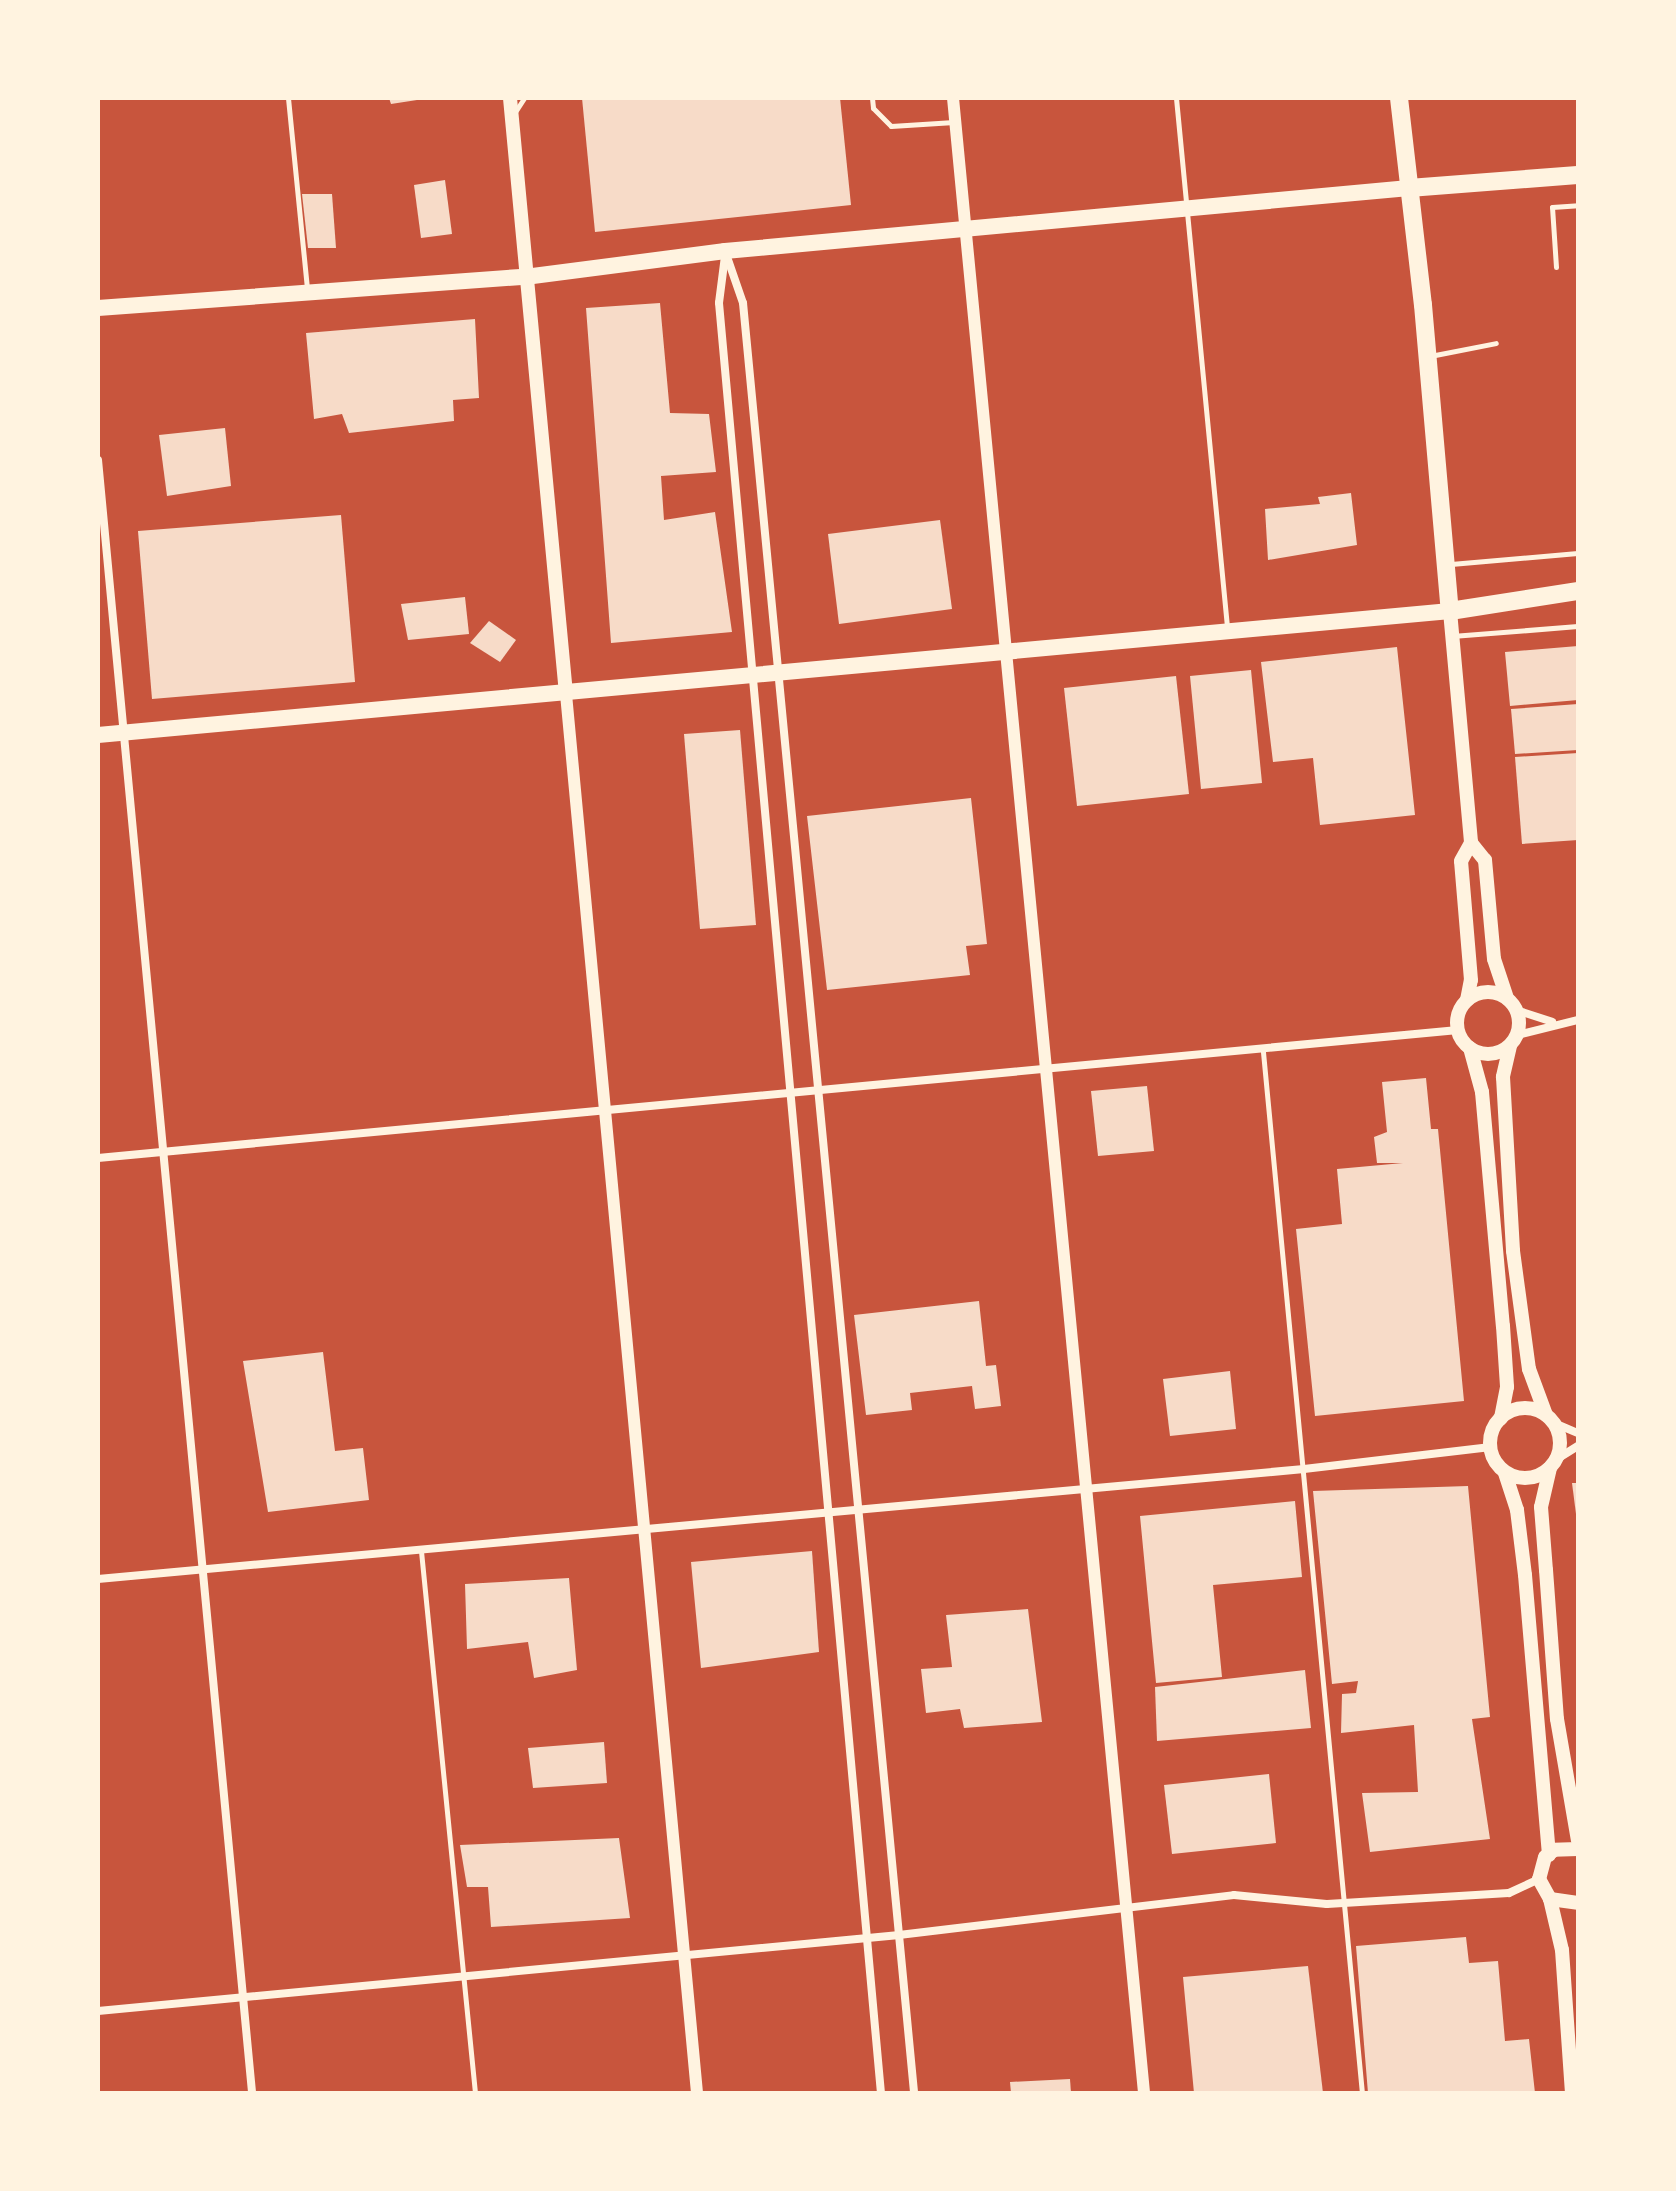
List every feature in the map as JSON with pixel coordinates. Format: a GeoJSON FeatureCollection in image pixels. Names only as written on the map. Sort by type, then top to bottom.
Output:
{"type":"FeatureCollection","features":[{"type":"Feature","properties":{"kind":"highway"},"geometry":{"type":"LineString","coordinates":[[1399,98],[1428,356],[1450,611],[1505,599],[1578,591]]}},
{"type":"Feature","properties":{"kind":"highway"},"geometry":{"type":"LineString","coordinates":[[1409,188],[1578,175]]}},
{"type":"Feature","properties":{"kind":"main road"},"geometry":{"type":"LineString","coordinates":[[510,98],[566,694]]}},
{"type":"Feature","properties":{"kind":"main road"},"geometry":{"type":"LineString","coordinates":[[98,308],[307,290],[525,277],[725,251],[1409,188]]}},
{"type":"Feature","properties":{"kind":"main road"},"geometry":{"type":"LineString","coordinates":[[98,735],[1450,611],[1471,843],[1485,860],[1494,959],[1511,1004],[1514,1040],[1503,1077],[1513,1251],[1529,1369],[1560,1447],[1541,1507],[1559,1733],[1578,1840]]}},
{"type":"Feature","properties":{"kind":"main road"},"geometry":{"type":"LineString","coordinates":[[1471,843],[1461,861],[1471,965],[1467,1000],[1458,1030],[1470,1048],[1482,1092],[1502,1312],[1507,1387],[1491,1447],[1505,1473],[1517,1510],[1549,1855],[1539,1879],[1550,1899],[1562,1950],[1572,2093]]}},
{"type":"Feature","properties":{"kind":"main road"},"geometry":{"type":"LineString","coordinates":[[1467,1000],[1486,992],[1511,1004]]}},
{"type":"Feature","properties":{"kind":"main road"},"geometry":{"type":"LineString","coordinates":[[1470,1048],[1490,1054],[1514,1040]]}},
{"type":"Feature","properties":{"kind":"main road"},"geometry":{"type":"LineString","coordinates":[[1501,1418],[1523,1408],[1550,1419]]}},
{"type":"Feature","properties":{"kind":"main road"},"geometry":{"type":"LineString","coordinates":[[1505,1473],[1528,1478],[1553,1463]]}},
{"type":"Feature","properties":{"kind":"main road"},"geometry":{"type":"LineString","coordinates":[[1549,1855],[1565,1846],[1578,1849]]}},
{"type":"Feature","properties":{"kind":"main road"},"geometry":{"type":"LineString","coordinates":[[1550,1899],[1578,1903]]}},
{"type":"Feature","properties":{"kind":"street"},"geometry":{"type":"LineString","coordinates":[[953,98],[1050,1072],[1144,2093]]}},
{"type":"Feature","properties":{"kind":"street"},"geometry":{"type":"LineString","coordinates":[[725,251],[743,303],[914,2093]]}},
{"type":"Feature","properties":{"kind":"street"},"geometry":{"type":"LineString","coordinates":[[725,251],[719,303],[826,1513],[881,2093]]}},
{"type":"Feature","properties":{"kind":"street"},"geometry":{"type":"LineString","coordinates":[[98,460],[252,2093]]}},
{"type":"Feature","properties":{"kind":"street"},"geometry":{"type":"LineString","coordinates":[[566,694],[697,2093]]}},
{"type":"Feature","properties":{"kind":"street"},"geometry":{"type":"LineString","coordinates":[[1511,1004],[1552,1022]]}},
{"type":"Feature","properties":{"kind":"street"},"geometry":{"type":"LineString","coordinates":[[1514,1040],[1552,1022],[1578,1020]]}},
{"type":"Feature","properties":{"kind":"street"},"geometry":{"type":"LineString","coordinates":[[98,1158],[1263,1052],[1458,1030]]}},
{"type":"Feature","properties":{"kind":"street"},"geometry":{"type":"LineString","coordinates":[[1550,1419],[1578,1433]]}},
{"type":"Feature","properties":{"kind":"street"},"geometry":{"type":"LineString","coordinates":[[1553,1463],[1578,1446]]}},
{"type":"Feature","properties":{"kind":"street"},"geometry":{"type":"LineString","coordinates":[[98,1579],[1304,1469],[1491,1447]]}},
{"type":"Feature","properties":{"kind":"street"},"geometry":{"type":"LineString","coordinates":[[98,2011],[899,1935],[1234,1895],[1347,1903],[1509,1893],[1539,1879]]}},
{"type":"Feature","properties":{"kind":"lane"},"geometry":{"type":"LineString","coordinates":[[288,98],[307,290]]}},
{"type":"Feature","properties":{"kind":"lane"},"geometry":{"type":"LineString","coordinates":[[512,116],[524,98]]}},
{"type":"Feature","properties":{"kind":"lane"},"geometry":{"type":"LineString","coordinates":[[872,98],[873,108],[891,126],[955,122]]}},
{"type":"Feature","properties":{"kind":"lane"},"geometry":{"type":"LineString","coordinates":[[1176,98],[1228,631]]}},
{"type":"Feature","properties":{"kind":"lane"},"geometry":{"type":"LineString","coordinates":[[1556,267],[1552,207],[1578,205]]}},
{"type":"Feature","properties":{"kind":"lane"},"geometry":{"type":"LineString","coordinates":[[1428,356],[1496,343]]}},
{"type":"Feature","properties":{"kind":"lane"},"geometry":{"type":"LineString","coordinates":[[1446,564],[1578,553]]}},
{"type":"Feature","properties":{"kind":"lane"},"geometry":{"type":"LineString","coordinates":[[1451,637],[1578,626]]}},
{"type":"Feature","properties":{"kind":"lane"},"geometry":{"type":"LineString","coordinates":[[1263,1052],[1347,1903],[1362,2093]]}},
{"type":"Feature","properties":{"kind":"lane"},"geometry":{"type":"LineString","coordinates":[[421,1551],[475,2093]]}},
{"type":"Feature","properties":{"kind":"building"},"geometry":{"type":"Polygon","coordinates":[[[389,98],[417,98],[417,100],[391,104],[389,98]]]}},
{"type":"Feature","properties":{"kind":"building"},"geometry":{"type":"Polygon","coordinates":[[[582,98],[840,98],[851,205],[595,232],[582,98]]]}},
{"type":"Feature","properties":{"kind":"building"},"geometry":{"type":"Polygon","coordinates":[[[445,180],[452,234],[421,238],[414,185],[445,180]]]}},
{"type":"Feature","properties":{"kind":"building"},"geometry":{"type":"Polygon","coordinates":[[[302,194],[332,194],[336,248],[308,248],[302,194]]]}},
{"type":"Feature","properties":{"kind":"building"},"geometry":{"type":"Polygon","coordinates":[[[660,303],[670,413],[709,414],[716,472],[661,476],[664,520],[715,512],[732,632],[611,643],[586,308],[660,303]]]}},
{"type":"Feature","properties":{"kind":"building"},"geometry":{"type":"Polygon","coordinates":[[[475,319],[479,398],[453,400],[454,421],[349,433],[342,414],[314,419],[306,333],[475,319]]]}},
{"type":"Feature","properties":{"kind":"building"},"geometry":{"type":"Polygon","coordinates":[[[225,428],[231,486],[167,496],[159,435],[225,428]]]}},
{"type":"Feature","properties":{"kind":"building"},"geometry":{"type":"Polygon","coordinates":[[[1351,493],[1357,545],[1268,560],[1265,509],[1320,504],[1318,497],[1351,493]]]}},
{"type":"Feature","properties":{"kind":"building"},"geometry":{"type":"Polygon","coordinates":[[[341,515],[355,682],[152,699],[138,531],[341,515]]]}},
{"type":"Feature","properties":{"kind":"building"},"geometry":{"type":"Polygon","coordinates":[[[940,520],[952,609],[839,624],[828,534],[940,520]]]}},
{"type":"Feature","properties":{"kind":"building"},"geometry":{"type":"Polygon","coordinates":[[[465,597],[469,634],[408,640],[401,604],[465,597]]]}},
{"type":"Feature","properties":{"kind":"building"},"geometry":{"type":"Polygon","coordinates":[[[489,621],[516,640],[500,662],[470,643],[489,621]]]}},
{"type":"Feature","properties":{"kind":"building"},"geometry":{"type":"Polygon","coordinates":[[[1578,646],[1578,700],[1510,706],[1505,652],[1578,646]]]}},
{"type":"Feature","properties":{"kind":"building"},"geometry":{"type":"Polygon","coordinates":[[[1397,647],[1415,815],[1320,825],[1313,758],[1273,762],[1261,662],[1397,647]]]}},
{"type":"Feature","properties":{"kind":"building"},"geometry":{"type":"Polygon","coordinates":[[[1251,670],[1262,783],[1201,789],[1190,676],[1251,670]]]}},
{"type":"Feature","properties":{"kind":"building"},"geometry":{"type":"Polygon","coordinates":[[[1176,676],[1189,794],[1077,806],[1064,688],[1176,676]]]}},
{"type":"Feature","properties":{"kind":"building"},"geometry":{"type":"Polygon","coordinates":[[[1578,704],[1578,750],[1515,754],[1511,709],[1578,704]]]}},
{"type":"Feature","properties":{"kind":"building"},"geometry":{"type":"Polygon","coordinates":[[[740,730],[756,925],[700,929],[684,734],[740,730]]]}},
{"type":"Feature","properties":{"kind":"building"},"geometry":{"type":"Polygon","coordinates":[[[1578,753],[1578,840],[1522,844],[1515,757],[1578,753]]]}},
{"type":"Feature","properties":{"kind":"building"},"geometry":{"type":"Polygon","coordinates":[[[971,798],[987,944],[966,946],[970,975],[827,990],[807,816],[971,798]]]}},
{"type":"Feature","properties":{"kind":"building"},"geometry":{"type":"Polygon","coordinates":[[[1426,1078],[1431,1129],[1438,1129],[1464,1401],[1315,1416],[1296,1229],[1342,1224],[1337,1169],[1403,1163],[1377,1163],[1374,1137],[1387,1132],[1382,1082],[1426,1078]]]}},
{"type":"Feature","properties":{"kind":"building"},"geometry":{"type":"Polygon","coordinates":[[[1147,1086],[1154,1151],[1098,1156],[1091,1091],[1147,1086]]]}},
{"type":"Feature","properties":{"kind":"building"},"geometry":{"type":"Polygon","coordinates":[[[979,1301],[986,1366],[996,1365],[1001,1406],[975,1409],[972,1386],[910,1393],[912,1410],[866,1415],[854,1315],[979,1301]]]}},
{"type":"Feature","properties":{"kind":"building"},"geometry":{"type":"Polygon","coordinates":[[[323,1352],[335,1451],[363,1448],[369,1500],[268,1512],[243,1361],[323,1352]]]}},
{"type":"Feature","properties":{"kind":"building"},"geometry":{"type":"Polygon","coordinates":[[[1230,1371],[1236,1429],[1170,1436],[1163,1379],[1230,1371]]]}},
{"type":"Feature","properties":{"kind":"building"},"geometry":{"type":"Polygon","coordinates":[[[1572,1483],[1578,1483],[1578,1514],[1576,1514],[1572,1483]]]}},
{"type":"Feature","properties":{"kind":"building"},"geometry":{"type":"Polygon","coordinates":[[[1468,1486],[1490,1717],[1472,1719],[1490,1839],[1370,1852],[1362,1793],[1418,1792],[1414,1725],[1341,1733],[1342,1694],[1356,1693],[1358,1681],[1332,1684],[1313,1491],[1468,1486]]]}},
{"type":"Feature","properties":{"kind":"building"},"geometry":{"type":"Polygon","coordinates":[[[1295,1501],[1302,1577],[1213,1585],[1222,1677],[1156,1683],[1140,1516],[1295,1501]]]}},
{"type":"Feature","properties":{"kind":"building"},"geometry":{"type":"Polygon","coordinates":[[[812,1551],[819,1652],[701,1668],[691,1562],[812,1551]]]}},
{"type":"Feature","properties":{"kind":"building"},"geometry":{"type":"Polygon","coordinates":[[[569,1578],[577,1670],[534,1678],[528,1642],[467,1649],[465,1584],[569,1578]]]}},
{"type":"Feature","properties":{"kind":"building"},"geometry":{"type":"Polygon","coordinates":[[[1028,1609],[1042,1722],[964,1728],[960,1709],[926,1713],[921,1669],[952,1667],[946,1615],[1028,1609]]]}},
{"type":"Feature","properties":{"kind":"building"},"geometry":{"type":"Polygon","coordinates":[[[1305,1670],[1311,1728],[1157,1741],[1155,1687],[1305,1670]]]}},
{"type":"Feature","properties":{"kind":"building"},"geometry":{"type":"Polygon","coordinates":[[[604,1742],[607,1783],[533,1788],[528,1748],[604,1742]]]}},
{"type":"Feature","properties":{"kind":"building"},"geometry":{"type":"Polygon","coordinates":[[[1269,1774],[1276,1843],[1172,1854],[1164,1785],[1269,1774]]]}},
{"type":"Feature","properties":{"kind":"building"},"geometry":{"type":"Polygon","coordinates":[[[619,1838],[630,1918],[491,1927],[488,1887],[467,1887],[460,1845],[619,1838]]]}},
{"type":"Feature","properties":{"kind":"building"},"geometry":{"type":"Polygon","coordinates":[[[1466,1937],[1469,1963],[1498,1961],[1505,2041],[1529,2039],[1535,2093],[1368,2093],[1356,1946],[1466,1937]]]}},
{"type":"Feature","properties":{"kind":"building"},"geometry":{"type":"Polygon","coordinates":[[[1308,1966],[1323,2093],[1194,2093],[1183,1977],[1308,1966]]]}},
{"type":"Feature","properties":{"kind":"building"},"geometry":{"type":"Polygon","coordinates":[[[1070,2079],[1071,2093],[1011,2093],[1010,2082],[1070,2079]]]}}]}
